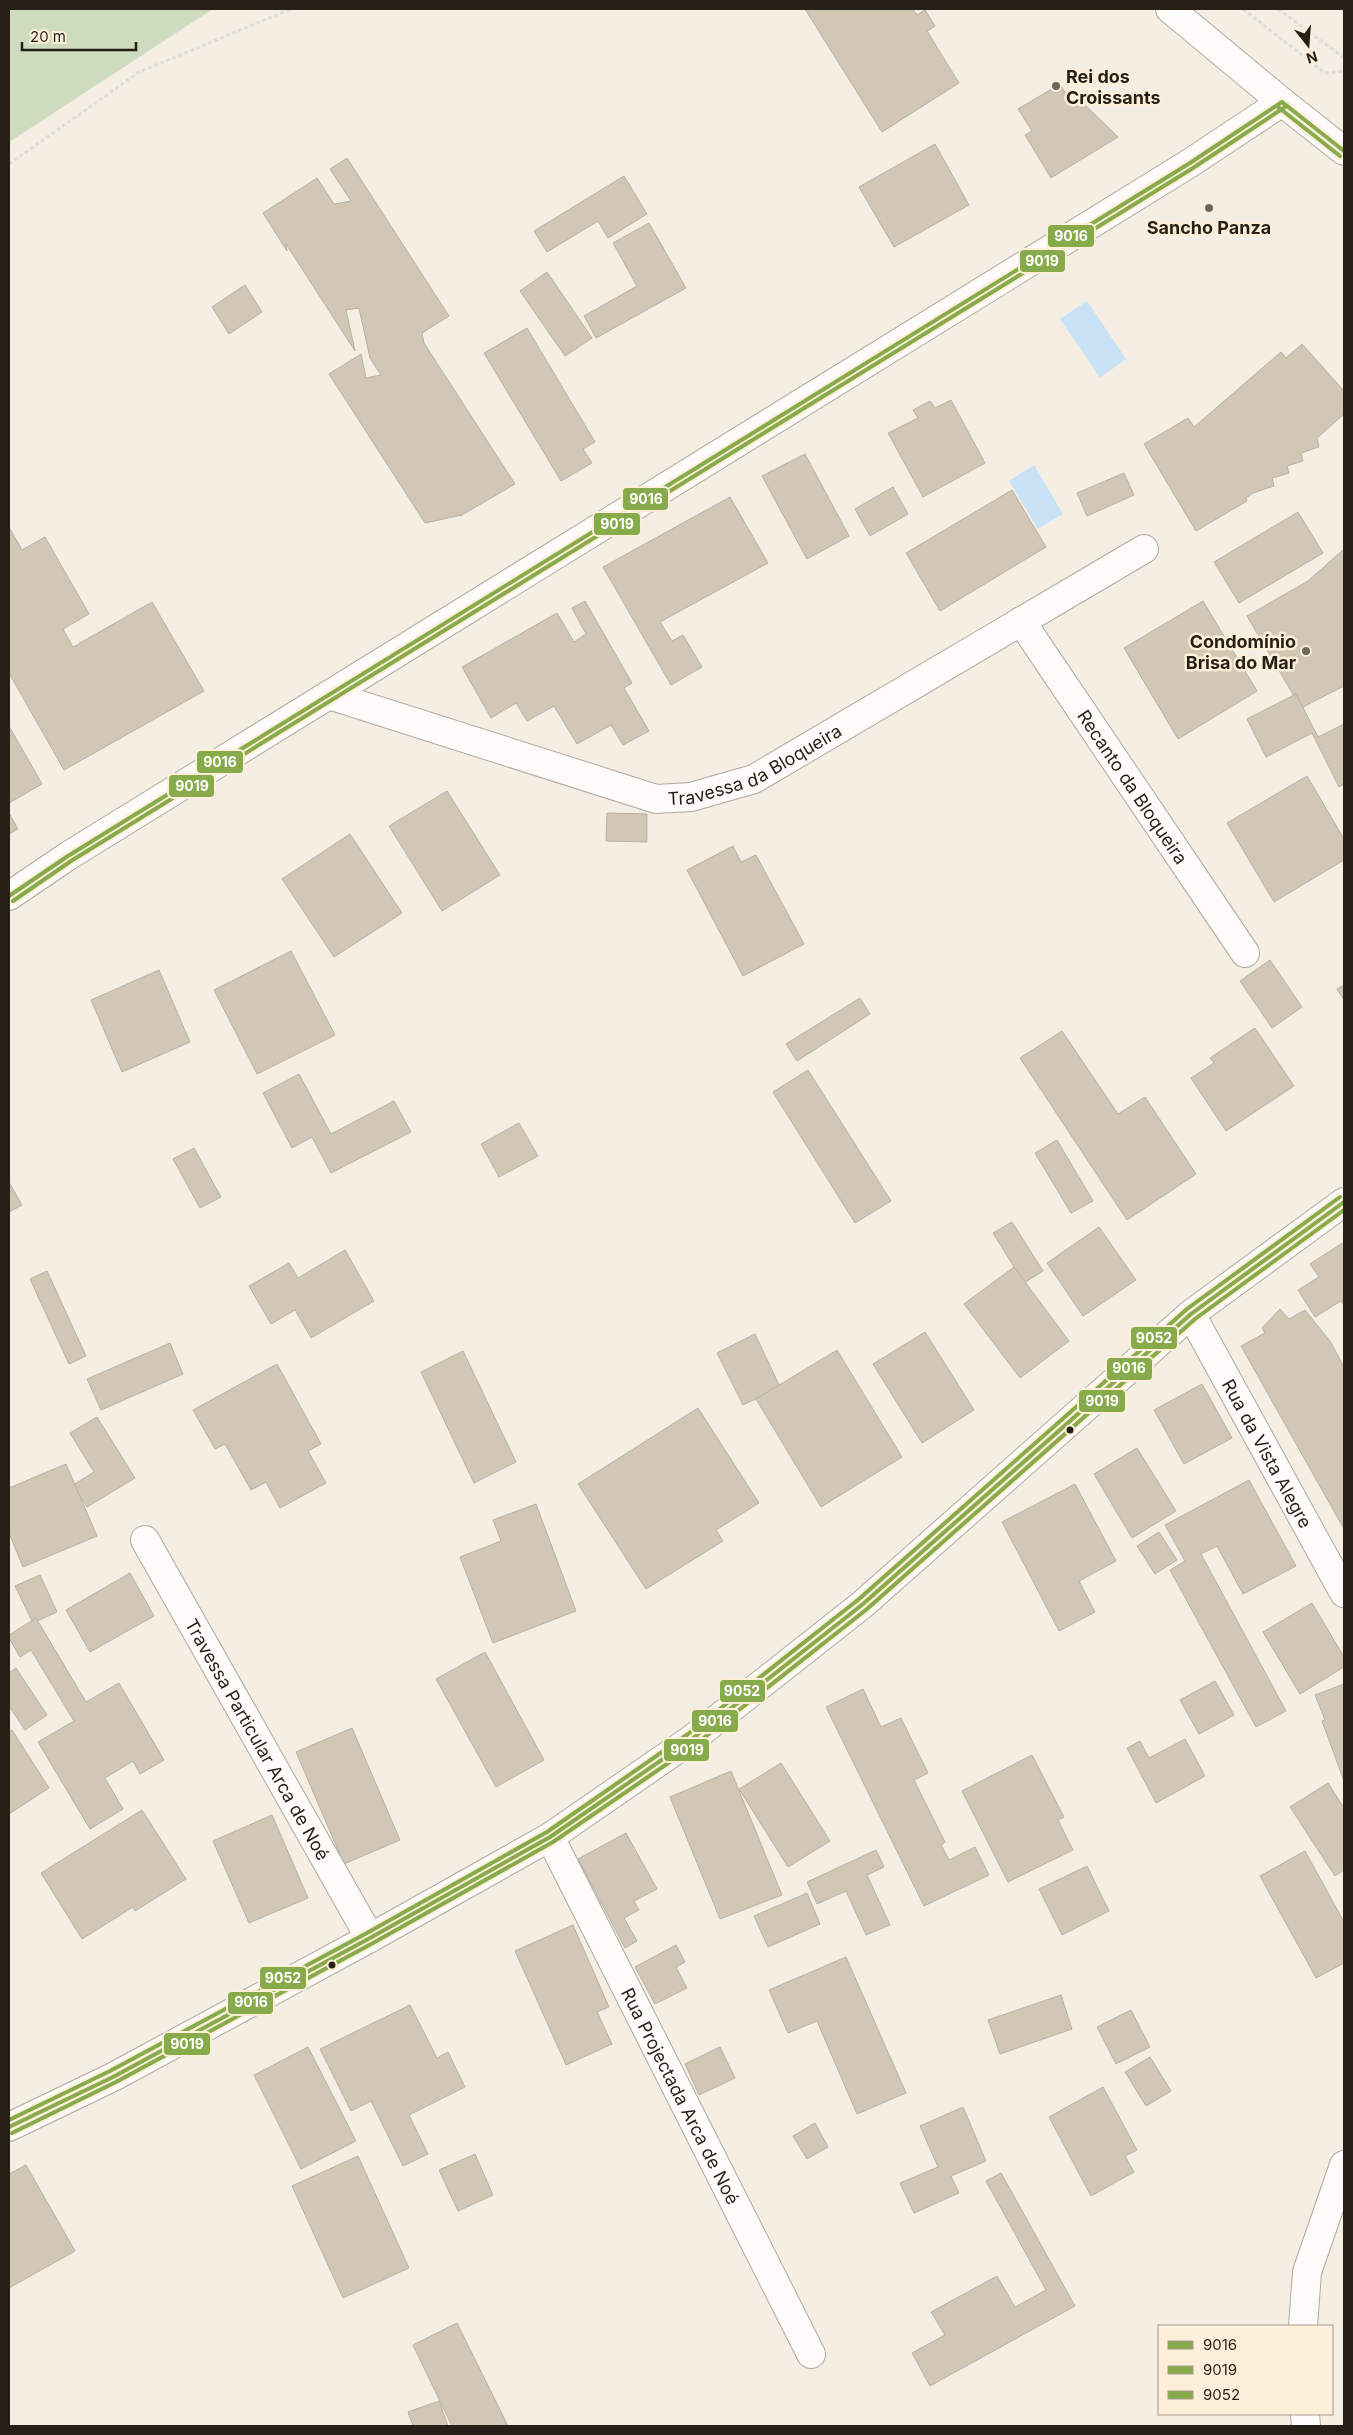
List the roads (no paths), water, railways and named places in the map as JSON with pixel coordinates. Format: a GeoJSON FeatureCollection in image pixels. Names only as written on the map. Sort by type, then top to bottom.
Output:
{"type":"FeatureCollection","features":[{"type":"Feature","properties":{"kind":"street"},"geometry":{"type":"LineString","coordinates":[[1170,9],[1282,102],[1344,150]]}},
{"type":"Feature","properties":{"kind":"street"},"geometry":{"type":"LineString","coordinates":[[9,896],[68,856],[1190,163],[1282,102]]}},
{"type":"Feature","properties":{"kind":"street","name":"Travessa da Bloqueira"},"geometry":{"type":"LineString","coordinates":[[330,695],[656,799],[691,797],[754,780],[1144,549]]}},
{"type":"Feature","properties":{"kind":"street","name":"Recanto da Bloqueira"},"geometry":{"type":"LineString","coordinates":[[1021,621],[1245,953]]}},
{"type":"Feature","properties":{"kind":"street"},"geometry":{"type":"LineString","coordinates":[[9,2127],[113,2077],[370,1938],[550,1837],[692,1739],[862,1604],[1191,1314],[1344,1202]]}},
{"type":"Feature","properties":{"kind":"street","name":"Rua da Vista Alegre"},"geometry":{"type":"LineString","coordinates":[[1191,1314],[1344,1593]]}},
{"type":"Feature","properties":{"kind":"street","name":"Travessa Particular Arca de Noé"},"geometry":{"type":"LineString","coordinates":[[145,1540],[370,1938]]}},
{"type":"Feature","properties":{"kind":"street","name":"Rua Projectada Arca de Noé"},"geometry":{"type":"LineString","coordinates":[[550,1837],[811,2354]]}},
{"type":"Feature","properties":{"kind":"street"},"geometry":{"type":"LineString","coordinates":[[1303,2325],[1307,2272],[1344,2164]]}},
{"type":"Feature","properties":{"kind":"water"},"geometry":{"type":"Polygon","coordinates":[[[1087,301],[1126,359],[1100,378],[1060,319],[1087,301]]]}},
{"type":"Feature","properties":{"kind":"water"},"geometry":{"type":"Polygon","coordinates":[[[1034,465],[1063,514],[1038,529],[1009,481],[1034,465]]]}},
{"type":"Feature","properties":{"kind":"place","name":"Rei dos Croissants"},"geometry":{"type":"Point","coordinates":[1056,86]}},
{"type":"Feature","properties":{"kind":"place","name":"Sancho Panza"},"geometry":{"type":"Point","coordinates":[1209,208]}},
{"type":"Feature","properties":{"kind":"place","name":"Condomínio Brisa do Mar"},"geometry":{"type":"Point","coordinates":[1306,651]}}]}
